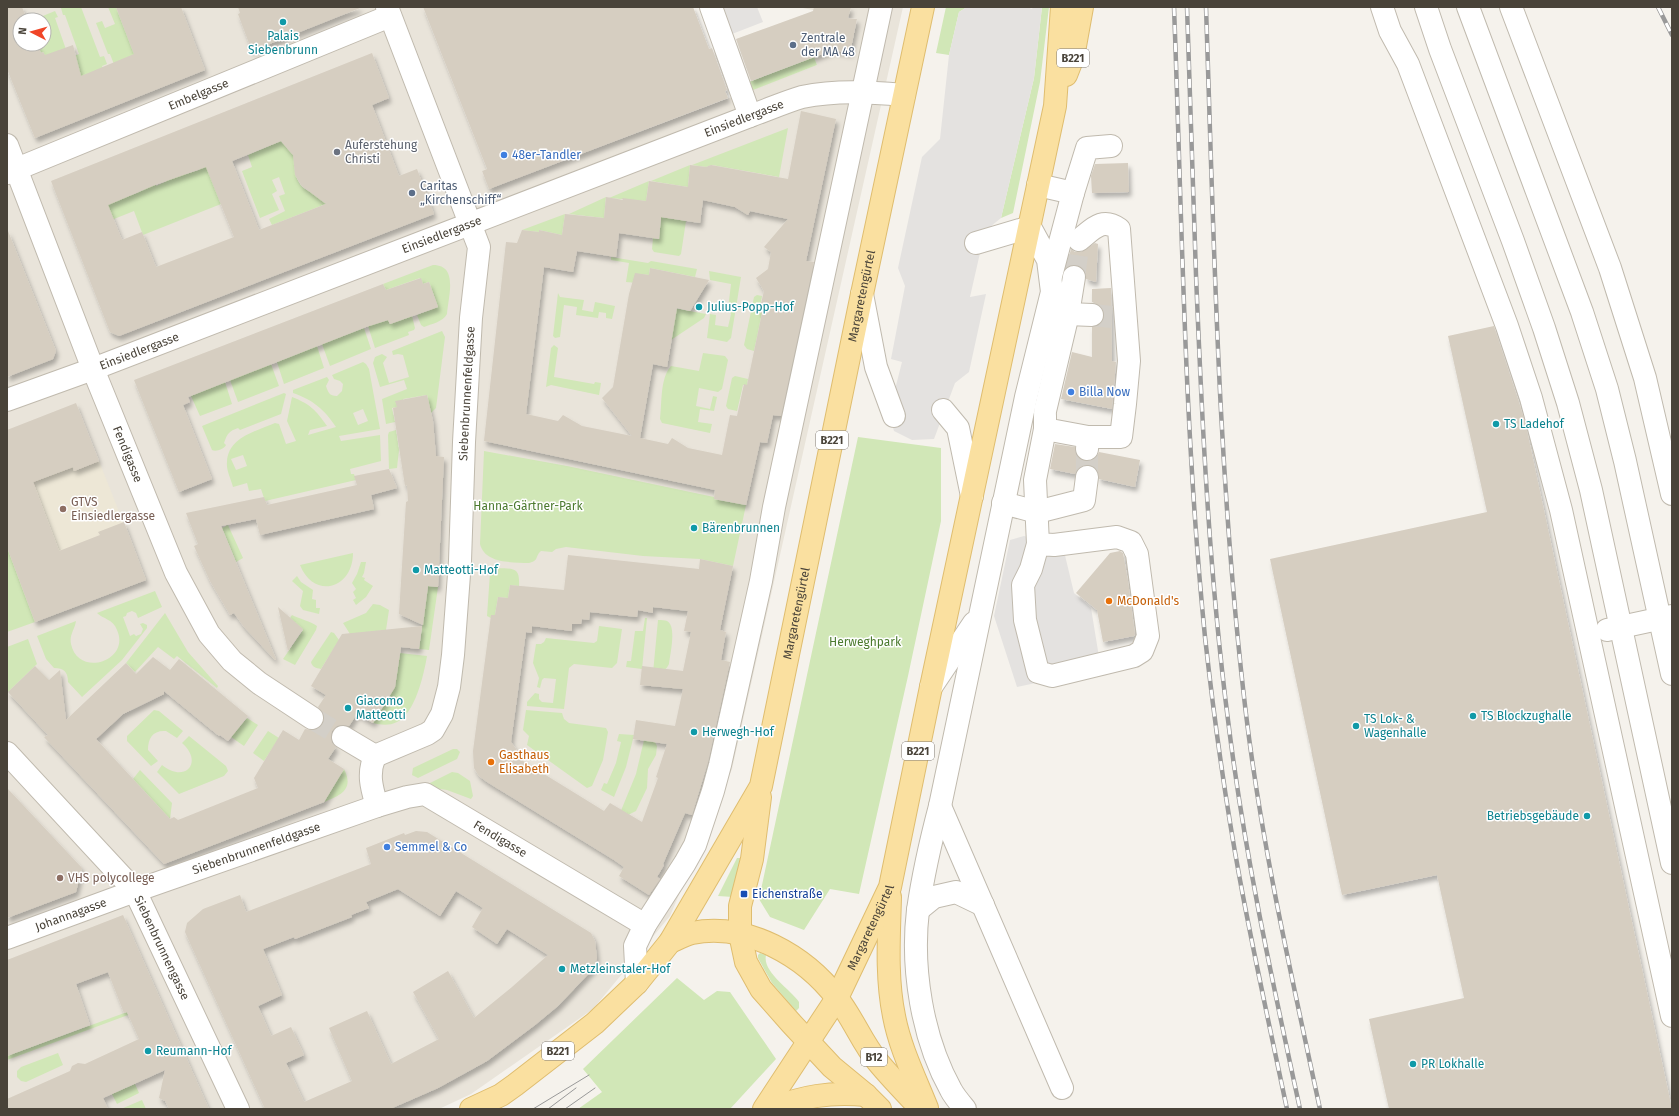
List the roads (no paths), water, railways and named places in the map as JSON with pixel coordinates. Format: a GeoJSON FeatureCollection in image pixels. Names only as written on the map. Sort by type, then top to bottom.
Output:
{"type":"FeatureCollection","features":[{"type":"Feature","properties":{"kind":"main road","name":"Margaretengürtel"},"geometry":{"type":"LineString","coordinates":[[471,1109],[501,1095],[595,1023],[637,983],[670,942],[761,786],[862,294],[923,7]]}},
{"type":"Feature","properties":{"kind":"main road","name":"Margaretengürtel"},"geometry":{"type":"LineString","coordinates":[[837,998],[890,887],[931,687],[1055,106],[1073,57],[1080,9]]}},
{"type":"Feature","properties":{"kind":"main road"},"geometry":{"type":"LineString","coordinates":[[761,786],[752,859],[740,906],[740,934],[746,962],[761,989],[809,1042],[832,1067],[873,1102]]}},
{"type":"Feature","properties":{"kind":"main road"},"geometry":{"type":"LineString","coordinates":[[890,887],[888,959],[894,1016],[906,1057],[928,1109]]}},
{"type":"Feature","properties":{"kind":"main road"},"geometry":{"type":"LineString","coordinates":[[670,942],[691,933],[717,931],[740,934],[776,947],[813,971],[837,998]]}},
{"type":"Feature","properties":{"kind":"main road","name":"B221"},"geometry":{"type":"LineString","coordinates":[[764,1109],[837,998]]}},
{"type":"Feature","properties":{"kind":"main road","name":"B12"},"geometry":{"type":"LineString","coordinates":[[837,998],[877,1061],[922,1109]]}},
{"type":"Feature","properties":{"kind":"main road"},"geometry":{"type":"LineString","coordinates":[[770,1109],[797,1099],[840,1093],[873,1102]]}},
{"type":"Feature","properties":{"kind":"street"},"geometry":{"type":"LineString","coordinates":[[711,7],[750,116]]}},
{"type":"Feature","properties":{"kind":"street"},"geometry":{"type":"LineString","coordinates":[[1382,7],[1390,31],[1408,64],[1510,333],[1531,398],[1561,510],[1667,968],[1672,1016]]}},
{"type":"Feature","properties":{"kind":"street"},"geometry":{"type":"LineString","coordinates":[[1426,7],[1440,49],[1526,277],[1568,403],[1591,490],[1672,863]]}},
{"type":"Feature","properties":{"kind":"street"},"geometry":{"type":"LineString","coordinates":[[1468,7],[1582,312],[1602,375],[1666,618],[1672,674]]}},
{"type":"Feature","properties":{"kind":"street"},"geometry":{"type":"LineString","coordinates":[[1511,7],[1610,268],[1645,378],[1672,494]]}},
{"type":"Feature","properties":{"kind":"street"},"geometry":{"type":"LineString","coordinates":[[637,983],[634,946],[644,925],[685,863],[694,844],[713,791],[728,731],[761,580],[777,491],[863,92],[876,8]]}},
{"type":"Feature","properties":{"kind":"street","name":"Embelgasse"},"geometry":{"type":"LineString","coordinates":[[12,171],[389,11]]}},
{"type":"Feature","properties":{"kind":"street","name":"Siebenbrunnenfeldgasse"},"geometry":{"type":"LineString","coordinates":[[374,756],[427,734],[433,730],[442,714],[449,687],[460,560],[464,442],[471,318],[479,247],[389,11]]}},
{"type":"Feature","properties":{"kind":"street","name":"Einsiedlergasse"},"geometry":{"type":"LineString","coordinates":[[7,400],[93,369],[802,97],[844,92],[904,95]]}},
{"type":"Feature","properties":{"kind":"street","name":"Fendigasse"},"geometry":{"type":"LineString","coordinates":[[7,146],[12,171],[176,573],[209,634],[232,661],[259,683],[312,718]]}},
{"type":"Feature","properties":{"kind":"street"},"geometry":{"type":"LineString","coordinates":[[1051,277],[1073,193],[1087,148],[1111,146]]}},
{"type":"Feature","properties":{"kind":"street"},"geometry":{"type":"LineString","coordinates":[[1038,185],[1073,193]]}},
{"type":"Feature","properties":{"kind":"street"},"geometry":{"type":"LineString","coordinates":[[1026,397],[1045,420],[1088,443],[1121,437],[1129,361],[1110,316],[1119,229],[1111,224],[1097,225],[1079,240]]}},
{"type":"Feature","properties":{"kind":"street"},"geometry":{"type":"LineString","coordinates":[[965,1109],[951,1090],[928,1036],[921,1003],[916,942],[918,910],[928,852],[940,806],[1003,503],[1026,397],[1051,296],[1051,277],[1048,260],[1030,226],[976,243]]}},
{"type":"Feature","properties":{"kind":"street"},"geometry":{"type":"LineString","coordinates":[[1038,544],[1054,545],[1117,537],[1131,542],[1137,554],[1148,636],[1142,651],[1134,656],[1052,676],[1038,672],[1025,620],[1023,585],[1031,569],[1038,544],[1035,480],[1045,420],[1068,314],[1074,277]]}},
{"type":"Feature","properties":{"kind":"street"},"geometry":{"type":"LineString","coordinates":[[862,294],[876,367],[894,416]]}},
{"type":"Feature","properties":{"kind":"street"},"geometry":{"type":"LineString","coordinates":[[1068,314],[1110,316]]}},
{"type":"Feature","properties":{"kind":"street"},"geometry":{"type":"LineString","coordinates":[[943,410],[958,428],[972,496]]}},
{"type":"Feature","properties":{"kind":"street"},"geometry":{"type":"LineString","coordinates":[[1003,503],[1037,512],[1084,500],[1087,477]]}},
{"type":"Feature","properties":{"kind":"street"},"geometry":{"type":"LineString","coordinates":[[931,687],[980,614]]}},
{"type":"Feature","properties":{"kind":"street"},"geometry":{"type":"LineString","coordinates":[[1589,634],[1666,618]]}},
{"type":"Feature","properties":{"kind":"street"},"geometry":{"type":"LineString","coordinates":[[343,737],[374,756],[369,771],[372,790],[377,806]]}},
{"type":"Feature","properties":{"kind":"street","name":"Siebenbrunnengasse"},"geometry":{"type":"LineString","coordinates":[[7,753],[135,891],[238,1109]]}},
{"type":"Feature","properties":{"kind":"street","name":"Fendigasse"},"geometry":{"type":"LineString","coordinates":[[377,806],[407,797],[425,794],[644,925]]}},
{"type":"Feature","properties":{"kind":"street","name":"Siebenbrunnenfeldgasse"},"geometry":{"type":"LineString","coordinates":[[135,891],[377,806]]}},
{"type":"Feature","properties":{"kind":"street"},"geometry":{"type":"LineString","coordinates":[[940,806],[1062,1088]]}},
{"type":"Feature","properties":{"kind":"street","name":"Johannagasse"},"geometry":{"type":"LineString","coordinates":[[7,938],[135,891]]}},
{"type":"Feature","properties":{"kind":"street"},"geometry":{"type":"LineString","coordinates":[[918,910],[934,897],[956,892],[983,905]]}},
{"type":"Feature","properties":{"kind":"tunnel"},"geometry":{"type":"LineString","coordinates":[[1074,277],[1079,240]]}},
{"type":"Feature","properties":{"kind":"tunnel"},"geometry":{"type":"LineString","coordinates":[[1092,315],[1112,317]]}},
{"type":"Feature","properties":{"kind":"tunnel"},"geometry":{"type":"LineString","coordinates":[[1087,449],[1087,477]]}},
{"type":"Feature","properties":{"kind":"tunnel"},"geometry":{"type":"LineString","coordinates":[[312,718],[343,737]]}},
{"type":"Feature","properties":{"kind":"tram line"},"geometry":{"type":"LineString","coordinates":[[533,1109],[589,1075]]}},
{"type":"Feature","properties":{"kind":"tram line"},"geometry":{"type":"LineString","coordinates":[[548,1109],[576,1088]]}},
{"type":"Feature","properties":{"kind":"tram line"},"geometry":{"type":"LineString","coordinates":[[565,1109],[595,1088]]}},
{"type":"Feature","properties":{"kind":"railway"},"geometry":{"type":"LineString","coordinates":[[1174,7],[1188,401],[1192,480],[1205,637],[1229,819],[1251,937],[1287,1109]]}},
{"type":"Feature","properties":{"kind":"railway"},"geometry":{"type":"LineString","coordinates":[[1187,7],[1201,386],[1207,498],[1221,664],[1250,867],[1300,1109]]}},
{"type":"Feature","properties":{"kind":"railway"},"geometry":{"type":"LineString","coordinates":[[1206,7],[1218,361],[1223,450],[1229,538],[1246,714],[1260,813],[1278,912],[1320,1109]]}},
{"type":"Feature","properties":{"kind":"railway"},"geometry":{"type":"LineString","coordinates":[[1658,7],[1672,35]]}},
{"type":"Feature","properties":{"kind":"place","name":"Palais Siebenbrunn"},"geometry":{"type":"Point","coordinates":[283,22]}},
{"type":"Feature","properties":{"kind":"place","name":"Zentrale der MA 48"},"geometry":{"type":"Point","coordinates":[793,45]}},
{"type":"Feature","properties":{"kind":"place","name":"Auferstehung Christi"},"geometry":{"type":"Point","coordinates":[337,152]}},
{"type":"Feature","properties":{"kind":"place","name":"48er-Tandler"},"geometry":{"type":"Point","coordinates":[504,155]}},
{"type":"Feature","properties":{"kind":"place","name":"Caritas „Kirchenschiff“"},"geometry":{"type":"Point","coordinates":[412,193]}},
{"type":"Feature","properties":{"kind":"place","name":"Julius-Popp-Hof"},"geometry":{"type":"Point","coordinates":[699,307]}},
{"type":"Feature","properties":{"kind":"place","name":"Billa Now"},"geometry":{"type":"Point","coordinates":[1071,392]}},
{"type":"Feature","properties":{"kind":"place","name":"TS Ladehof"},"geometry":{"type":"Point","coordinates":[1496,424]}},
{"type":"Feature","properties":{"kind":"place","name":"GTVS Einsiedlergasse"},"geometry":{"type":"Point","coordinates":[63,509]}},
{"type":"Feature","properties":{"kind":"place","name":"Bärenbrunnen"},"geometry":{"type":"Point","coordinates":[694,528]}},
{"type":"Feature","properties":{"kind":"place","name":"Matteotti-Hof"},"geometry":{"type":"Point","coordinates":[416,570]}},
{"type":"Feature","properties":{"kind":"place","name":"McDonald's"},"geometry":{"type":"Point","coordinates":[1109,601]}},
{"type":"Feature","properties":{"kind":"place","name":"Giacomo Matteotti"},"geometry":{"type":"Point","coordinates":[348,708]}},
{"type":"Feature","properties":{"kind":"place","name":"TS Blockzughalle"},"geometry":{"type":"Point","coordinates":[1473,716]}},
{"type":"Feature","properties":{"kind":"place","name":"TS Lok- & Wagenhalle"},"geometry":{"type":"Point","coordinates":[1356,726]}},
{"type":"Feature","properties":{"kind":"place","name":"Herwegh-Hof"},"geometry":{"type":"Point","coordinates":[694,732]}},
{"type":"Feature","properties":{"kind":"place","name":"Gasthaus Elisabeth"},"geometry":{"type":"Point","coordinates":[491,762]}},
{"type":"Feature","properties":{"kind":"place","name":"Betriebsgebäude"},"geometry":{"type":"Point","coordinates":[1587,816]}},
{"type":"Feature","properties":{"kind":"place","name":"Semmel & Co"},"geometry":{"type":"Point","coordinates":[387,847]}},
{"type":"Feature","properties":{"kind":"place","name":"VHS polycollege"},"geometry":{"type":"Point","coordinates":[60,878]}},
{"type":"Feature","properties":{"kind":"place","name":"Eichenstraße"},"geometry":{"type":"Point","coordinates":[744,894]}},
{"type":"Feature","properties":{"kind":"place","name":"Metzleinstaler-Hof"},"geometry":{"type":"Point","coordinates":[562,969]}},
{"type":"Feature","properties":{"kind":"place","name":"Reumann-Hof"},"geometry":{"type":"Point","coordinates":[148,1051]}},
{"type":"Feature","properties":{"kind":"place","name":"PR Lokhalle"},"geometry":{"type":"Point","coordinates":[1413,1064]}},
{"type":"Feature","properties":{"kind":"park label","name":"Hanna-Gärtner-Park"},"geometry":{"type":"Point","coordinates":[528,506]}},
{"type":"Feature","properties":{"kind":"park label","name":"Herweghpark"},"geometry":{"type":"Point","coordinates":[865,642]}}]}
